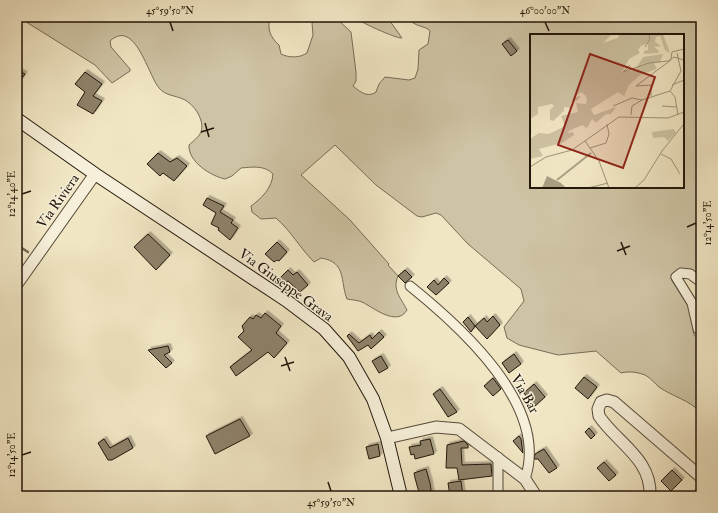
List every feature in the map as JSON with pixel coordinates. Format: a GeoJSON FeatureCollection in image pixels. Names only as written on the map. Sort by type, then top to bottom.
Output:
{"type":"FeatureCollection","features":[{"type":"Feature","properties":{"kind":"main road","name":"Via Giuseppe Grava"},"geometry":{"type":"LineString","coordinates":[[17,119],[95,174],[268,288],[324,329],[349,357],[361,375],[373,399],[386,438],[401,496]]}},
{"type":"Feature","properties":{"kind":"street","name":"Via Riviera"},"geometry":{"type":"LineString","coordinates":[[17,284],[95,174]]}},
{"type":"Feature","properties":{"kind":"street"},"geometry":{"type":"LineString","coordinates":[[701,282],[690,274],[681,273],[676,277],[692,304],[698,329],[701,332]]}},
{"type":"Feature","properties":{"kind":"street","name":"Via Bar"},"geometry":{"type":"LineString","coordinates":[[410,286],[448,317],[484,356],[515,401],[525,421],[529,436],[530,462],[525,479]]}},
{"type":"Feature","properties":{"kind":"street"},"geometry":{"type":"LineString","coordinates":[[650,496],[649,482],[641,463],[633,452],[599,416],[598,409],[601,402],[607,400],[614,402],[701,477]]}},
{"type":"Feature","properties":{"kind":"street"},"geometry":{"type":"LineString","coordinates":[[386,438],[436,427],[454,428],[463,431],[525,479],[536,496]]}},
{"type":"Feature","properties":{"kind":"street"},"geometry":{"type":"LineString","coordinates":[[498,457],[498,496]]}},
{"type":"Feature","properties":{"kind":"shaded area"},"geometry":{"type":"Polygon","coordinates":[[[24,17],[270,17],[270,32],[273,39],[279,45],[281,54],[294,57],[307,53],[313,35],[312,23],[317,18],[338,20],[351,32],[356,72],[356,81],[353,86],[361,92],[373,94],[376,92],[379,84],[385,77],[409,80],[415,78],[418,69],[419,50],[428,44],[430,31],[416,25],[407,17],[701,17],[701,277],[680,271],[673,274],[671,279],[689,307],[694,335],[701,342],[701,413],[692,405],[659,387],[645,375],[633,372],[621,373],[596,351],[558,355],[519,345],[507,338],[504,327],[524,301],[521,289],[468,244],[441,215],[436,213],[422,217],[417,216],[376,185],[335,145],[301,175],[350,220],[389,264],[388,265],[398,276],[396,281],[397,290],[407,310],[403,315],[392,317],[379,312],[362,302],[347,299],[339,268],[335,264],[329,260],[321,258],[314,262],[276,218],[261,219],[252,212],[251,206],[259,200],[271,184],[273,174],[270,171],[254,167],[241,168],[232,176],[225,179],[213,175],[196,162],[192,157],[189,145],[201,132],[202,127],[198,113],[187,101],[167,94],[159,88],[134,42],[127,37],[119,36],[110,41],[111,47],[130,69],[130,71],[112,83],[95,65],[23,20],[24,17]]]}},
{"type":"Feature","properties":{"kind":"shaded area"},"geometry":{"type":"Polygon","coordinates":[[[355,17],[387,17],[402,38],[377,29],[355,17]]]}},
{"type":"Feature","properties":{"kind":"building"},"geometry":{"type":"Polygon","coordinates":[[[508,40],[517,51],[511,56],[502,44],[508,40]]]}},
{"type":"Feature","properties":{"kind":"building"},"geometry":{"type":"Polygon","coordinates":[[[17,70],[25,74],[17,85],[17,70]]]}},
{"type":"Feature","properties":{"kind":"building"},"geometry":{"type":"Polygon","coordinates":[[[85,72],[102,84],[93,96],[102,101],[93,114],[77,105],[85,92],[75,84],[85,72]]]}},
{"type":"Feature","properties":{"kind":"building"},"geometry":{"type":"Polygon","coordinates":[[[158,153],[170,162],[177,158],[187,166],[174,181],[163,173],[160,176],[147,164],[158,153]]]}},
{"type":"Feature","properties":{"kind":"building"},"geometry":{"type":"Polygon","coordinates":[[[207,198],[224,206],[220,212],[233,220],[231,223],[238,228],[230,240],[218,230],[219,228],[211,224],[216,213],[203,205],[207,198]]]}},
{"type":"Feature","properties":{"kind":"building"},"geometry":{"type":"Polygon","coordinates":[[[148,234],[170,255],[156,270],[134,247],[148,234]]]}},
{"type":"Feature","properties":{"kind":"building"},"geometry":{"type":"Polygon","coordinates":[[[277,242],[287,252],[279,261],[277,260],[274,262],[265,254],[277,242]]]}},
{"type":"Feature","properties":{"kind":"building"},"geometry":{"type":"Polygon","coordinates":[[[288,270],[293,275],[297,272],[308,285],[300,292],[288,281],[285,283],[280,278],[288,270]]]}},
{"type":"Feature","properties":{"kind":"building"},"geometry":{"type":"Polygon","coordinates":[[[405,270],[412,277],[405,283],[398,276],[405,270]]]}},
{"type":"Feature","properties":{"kind":"building"},"geometry":{"type":"Polygon","coordinates":[[[444,278],[449,283],[436,295],[427,287],[434,280],[438,285],[444,278]]]}},
{"type":"Feature","properties":{"kind":"building"},"geometry":{"type":"Polygon","coordinates":[[[265,313],[281,326],[276,333],[287,343],[274,358],[268,352],[236,376],[230,367],[252,350],[238,337],[244,331],[242,326],[250,317],[253,319],[256,315],[261,318],[265,313]]]}},
{"type":"Feature","properties":{"kind":"building"},"geometry":{"type":"Polygon","coordinates":[[[493,316],[500,325],[487,339],[475,326],[484,318],[487,322],[493,316]]]}},
{"type":"Feature","properties":{"kind":"building"},"geometry":{"type":"Polygon","coordinates":[[[468,317],[475,326],[471,332],[463,322],[468,317]]]}},
{"type":"Feature","properties":{"kind":"building"},"geometry":{"type":"Polygon","coordinates":[[[379,332],[384,337],[371,349],[368,345],[358,351],[347,336],[349,334],[359,343],[370,335],[372,339],[379,332]]]}},
{"type":"Feature","properties":{"kind":"building"},"geometry":{"type":"Polygon","coordinates":[[[168,346],[170,352],[164,355],[172,363],[166,368],[148,350],[168,346]]]}},
{"type":"Feature","properties":{"kind":"building"},"geometry":{"type":"Polygon","coordinates":[[[514,354],[521,364],[509,373],[502,363],[514,354]]]}},
{"type":"Feature","properties":{"kind":"building"},"geometry":{"type":"Polygon","coordinates":[[[381,356],[388,368],[379,373],[372,361],[381,356]]]}},
{"type":"Feature","properties":{"kind":"building"},"geometry":{"type":"Polygon","coordinates":[[[584,377],[597,387],[588,399],[575,388],[584,377]]]}},
{"type":"Feature","properties":{"kind":"building"},"geometry":{"type":"Polygon","coordinates":[[[493,378],[501,389],[493,396],[484,386],[493,378]]]}},
{"type":"Feature","properties":{"kind":"building"},"geometry":{"type":"Polygon","coordinates":[[[534,384],[545,397],[534,407],[524,393],[534,384]]]}},
{"type":"Feature","properties":{"kind":"building"},"geometry":{"type":"Polygon","coordinates":[[[440,389],[457,412],[448,417],[433,394],[440,389]]]}},
{"type":"Feature","properties":{"kind":"building"},"geometry":{"type":"Polygon","coordinates":[[[240,419],[250,436],[215,454],[206,436],[240,419]]]}},
{"type":"Feature","properties":{"kind":"building"},"geometry":{"type":"Polygon","coordinates":[[[589,428],[595,435],[591,439],[585,432],[589,428]]]}},
{"type":"Feature","properties":{"kind":"building"},"geometry":{"type":"Polygon","coordinates":[[[519,436],[521,439],[523,453],[513,441],[519,436]]]}},
{"type":"Feature","properties":{"kind":"building"},"geometry":{"type":"Polygon","coordinates":[[[128,438],[133,448],[112,460],[108,460],[98,443],[104,439],[110,448],[128,438]]]}},
{"type":"Feature","properties":{"kind":"building"},"geometry":{"type":"Polygon","coordinates":[[[430,439],[434,454],[415,459],[414,454],[411,455],[409,447],[421,445],[420,441],[430,439]]]}},
{"type":"Feature","properties":{"kind":"building"},"geometry":{"type":"Polygon","coordinates":[[[464,441],[468,445],[468,448],[461,448],[462,465],[491,464],[492,476],[459,480],[457,468],[446,468],[447,445],[464,441]]]}},
{"type":"Feature","properties":{"kind":"building"},"geometry":{"type":"Polygon","coordinates":[[[378,444],[380,456],[369,459],[366,447],[378,444]]]}},
{"type":"Feature","properties":{"kind":"building"},"geometry":{"type":"Polygon","coordinates":[[[544,449],[557,468],[549,473],[538,459],[534,459],[535,454],[544,449]]]}},
{"type":"Feature","properties":{"kind":"building"},"geometry":{"type":"Polygon","coordinates":[[[604,462],[616,475],[609,481],[597,468],[604,462]]]}},
{"type":"Feature","properties":{"kind":"building"},"geometry":{"type":"Polygon","coordinates":[[[426,469],[432,496],[420,496],[414,473],[426,469]]]}},
{"type":"Feature","properties":{"kind":"building"},"geometry":{"type":"Polygon","coordinates":[[[672,470],[682,480],[671,491],[661,481],[672,470]]]}},
{"type":"Feature","properties":{"kind":"building"},"geometry":{"type":"Polygon","coordinates":[[[461,481],[463,496],[450,496],[448,483],[461,481]]]}},
{"type":"Feature","properties":{"kind":"building"},"geometry":{"type":"Polygon","coordinates":[[[701,484],[701,496],[697,496],[693,493],[701,484]]]}},
{"type":"Feature","properties":{"kind":"waterway"},"geometry":{"type":"LineString","coordinates":[[17,245],[28,252]]}}]}
